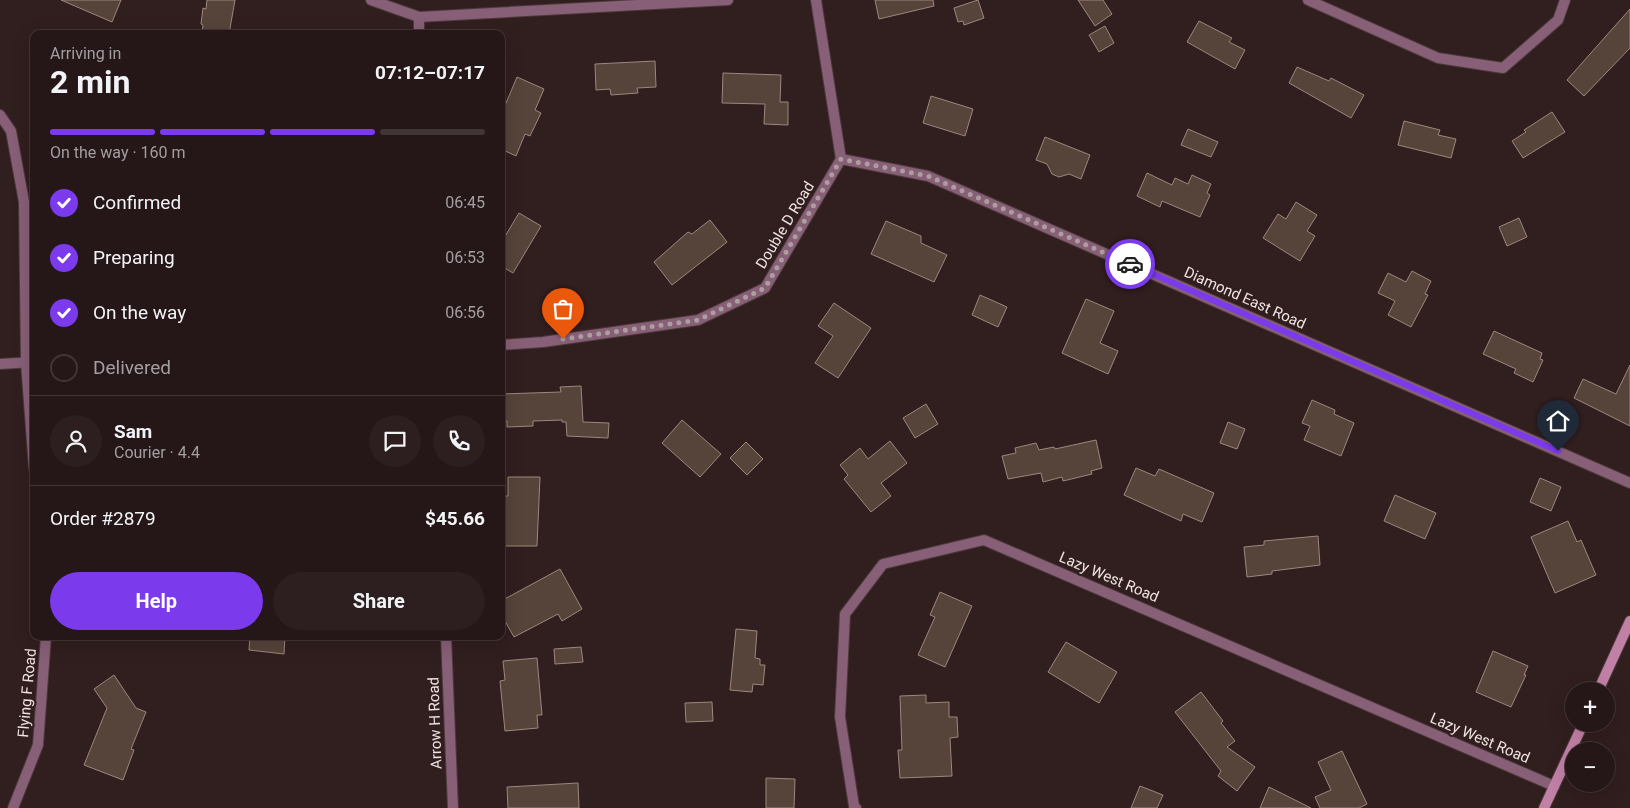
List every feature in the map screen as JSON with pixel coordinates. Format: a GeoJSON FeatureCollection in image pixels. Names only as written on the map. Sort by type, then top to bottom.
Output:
{"type":"FeatureCollection","features":[{"type":"Feature","properties":{"kind":"main road"},"geometry":{"type":"LineString","coordinates":[[1602,682],[1630,621]]}},
{"type":"Feature","properties":{"kind":"main road"},"geometry":{"type":"LineString","coordinates":[[1544,808],[1579,732]]}},
{"type":"Feature","properties":{"kind":"street"},"geometry":{"type":"LineString","coordinates":[[371,0],[419,17],[728,0]]}},
{"type":"Feature","properties":{"kind":"street"},"geometry":{"type":"LineString","coordinates":[[816,0],[841,159]]}},
{"type":"Feature","properties":{"kind":"street"},"geometry":{"type":"LineString","coordinates":[[1308,0],[1438,58],[1503,68],[1558,20],[1566,0]]}},
{"type":"Feature","properties":{"kind":"street"},"geometry":{"type":"LineString","coordinates":[[419,17],[419,30]]}},
{"type":"Feature","properties":{"kind":"street"},"geometry":{"type":"LineString","coordinates":[[0,115],[10,131],[24,202],[30,362],[0,364]]}},
{"type":"Feature","properties":{"kind":"street","name":"Double D Road"},"geometry":{"type":"LineString","coordinates":[[505,345],[543,342],[698,320],[765,288],[841,159]]}},
{"type":"Feature","properties":{"kind":"street","name":"Diamond East Road"},"geometry":{"type":"LineString","coordinates":[[841,159],[928,176],[1630,483]]}},
{"type":"Feature","properties":{"kind":"street","name":"Lazy West Road"},"geometry":{"type":"LineString","coordinates":[[856,808],[854,806],[840,717],[845,614],[884,564],[984,540],[1554,786]]}},
{"type":"Feature","properties":{"kind":"street","name":"Flying F Road"},"geometry":{"type":"LineString","coordinates":[[13,808],[38,745],[46,640]]}},
{"type":"Feature","properties":{"kind":"street","name":"Arrow H Road"},"geometry":{"type":"LineString","coordinates":[[446,640],[453,808]]}},
{"type":"Feature","properties":{"kind":"building"},"geometry":{"type":"Polygon","coordinates":[[[61,0],[121,0],[112,22],[61,0]]]}},
{"type":"Feature","properties":{"kind":"building"},"geometry":{"type":"Polygon","coordinates":[[[207,0],[235,0],[230,30],[202,30],[203,25],[201,24],[203,8],[206,9],[207,0]]]}},
{"type":"Feature","properties":{"kind":"building"},"geometry":{"type":"Polygon","coordinates":[[[875,0],[933,0],[934,6],[879,19],[875,0]]]}},
{"type":"Feature","properties":{"kind":"building"},"geometry":{"type":"Polygon","coordinates":[[[978,0],[984,18],[964,25],[963,21],[958,22],[954,8],[978,0]]]}},
{"type":"Feature","properties":{"kind":"building"},"geometry":{"type":"Polygon","coordinates":[[[1078,0],[1103,0],[1112,14],[1095,26],[1078,0]]]}},
{"type":"Feature","properties":{"kind":"building"},"geometry":{"type":"Polygon","coordinates":[[[1630,9],[1630,48],[1584,96],[1567,80],[1630,9]]]}},
{"type":"Feature","properties":{"kind":"building"},"geometry":{"type":"Polygon","coordinates":[[[1199,21],[1232,38],[1229,42],[1245,50],[1235,69],[1187,42],[1199,21]]]}},
{"type":"Feature","properties":{"kind":"building"},"geometry":{"type":"Polygon","coordinates":[[[1105,26],[1114,43],[1099,52],[1089,35],[1105,26]]]}},
{"type":"Feature","properties":{"kind":"building"},"geometry":{"type":"Polygon","coordinates":[[[655,61],[656,87],[637,88],[638,93],[611,95],[610,89],[596,90],[595,64],[655,61]]]}},
{"type":"Feature","properties":{"kind":"building"},"geometry":{"type":"Polygon","coordinates":[[[1297,67],[1329,81],[1331,78],[1364,95],[1351,118],[1289,83],[1297,67]]]}},
{"type":"Feature","properties":{"kind":"building"},"geometry":{"type":"Polygon","coordinates":[[[723,73],[781,75],[780,102],[788,102],[788,125],[764,124],[765,104],[722,103],[723,73]]]}},
{"type":"Feature","properties":{"kind":"building"},"geometry":{"type":"Polygon","coordinates":[[[517,77],[544,89],[535,110],[541,113],[530,136],[525,134],[516,156],[505,151],[505,106],[517,77]]]}},
{"type":"Feature","properties":{"kind":"building"},"geometry":{"type":"Polygon","coordinates":[[[931,96],[973,109],[965,136],[923,123],[931,96]]]}},
{"type":"Feature","properties":{"kind":"building"},"geometry":{"type":"Polygon","coordinates":[[[1552,112],[1565,132],[1523,158],[1512,141],[1526,132],[1524,130],[1552,112]]]}},
{"type":"Feature","properties":{"kind":"building"},"geometry":{"type":"Polygon","coordinates":[[[1404,121],[1440,130],[1438,135],[1456,139],[1451,158],[1398,145],[1404,121]]]}},
{"type":"Feature","properties":{"kind":"building"},"geometry":{"type":"Polygon","coordinates":[[[1188,129],[1218,142],[1211,157],[1181,145],[1188,129]]]}},
{"type":"Feature","properties":{"kind":"building"},"geometry":{"type":"Polygon","coordinates":[[[1045,137],[1090,155],[1081,179],[1069,174],[1059,177],[1052,174],[1047,164],[1036,160],[1045,137]]]}},
{"type":"Feature","properties":{"kind":"building"},"geometry":{"type":"Polygon","coordinates":[[[1147,173],[1172,185],[1175,178],[1188,184],[1192,175],[1211,184],[1207,193],[1210,195],[1200,217],[1162,201],[1160,207],[1137,196],[1147,173]]]}},
{"type":"Feature","properties":{"kind":"building"},"geometry":{"type":"Polygon","coordinates":[[[1296,202],[1317,215],[1307,231],[1315,236],[1300,261],[1263,238],[1278,214],[1286,219],[1296,202]]]}},
{"type":"Feature","properties":{"kind":"building"},"geometry":{"type":"Polygon","coordinates":[[[519,213],[541,226],[513,273],[505,268],[505,236],[519,213]]]}},
{"type":"Feature","properties":{"kind":"building"},"geometry":{"type":"Polygon","coordinates":[[[1519,218],[1527,237],[1507,246],[1499,227],[1519,218]]]}},
{"type":"Feature","properties":{"kind":"building"},"geometry":{"type":"Polygon","coordinates":[[[710,220],[727,242],[672,285],[654,262],[688,232],[692,234],[710,220]]]}},
{"type":"Feature","properties":{"kind":"building"},"geometry":{"type":"Polygon","coordinates":[[[886,221],[921,236],[921,243],[947,255],[934,282],[871,254],[886,221]]]}},
{"type":"Feature","properties":{"kind":"building"},"geometry":{"type":"Polygon","coordinates":[[[1412,271],[1431,281],[1425,294],[1428,295],[1411,327],[1388,315],[1395,301],[1378,293],[1388,273],[1406,282],[1412,271]]]}},
{"type":"Feature","properties":{"kind":"building"},"geometry":{"type":"Polygon","coordinates":[[[980,295],[1007,307],[998,327],[972,315],[980,295]]]}},
{"type":"Feature","properties":{"kind":"building"},"geometry":{"type":"Polygon","coordinates":[[[1086,299],[1114,311],[1100,343],[1118,351],[1108,374],[1062,353],[1086,299]]]}},
{"type":"Feature","properties":{"kind":"building"},"geometry":{"type":"Polygon","coordinates":[[[834,303],[871,328],[838,378],[815,363],[833,336],[818,326],[834,303]]]}},
{"type":"Feature","properties":{"kind":"building"},"geometry":{"type":"Polygon","coordinates":[[[1494,331],[1542,353],[1540,359],[1543,360],[1533,382],[1514,373],[1516,369],[1483,354],[1494,331]]]}},
{"type":"Feature","properties":{"kind":"building"},"geometry":{"type":"Polygon","coordinates":[[[1630,365],[1630,426],[1574,398],[1583,379],[1616,394],[1630,365]]]}},
{"type":"Feature","properties":{"kind":"building"},"geometry":{"type":"Polygon","coordinates":[[[581,386],[583,422],[609,423],[608,438],[567,436],[566,422],[562,422],[562,420],[533,421],[533,426],[507,427],[507,421],[505,421],[505,394],[561,392],[560,387],[581,386]]]}},
{"type":"Feature","properties":{"kind":"building"},"geometry":{"type":"Polygon","coordinates":[[[1312,400],[1335,410],[1334,414],[1354,423],[1341,456],[1304,440],[1310,426],[1302,423],[1312,400]]]}},
{"type":"Feature","properties":{"kind":"building"},"geometry":{"type":"Polygon","coordinates":[[[926,404],[938,424],[915,438],[903,418],[926,404]]]}},
{"type":"Feature","properties":{"kind":"building"},"geometry":{"type":"Polygon","coordinates":[[[682,420],[721,454],[700,477],[662,443],[682,420]]]}},
{"type":"Feature","properties":{"kind":"building"},"geometry":{"type":"Polygon","coordinates":[[[1228,422],[1245,429],[1237,449],[1220,443],[1228,422]]]}},
{"type":"Feature","properties":{"kind":"building"},"geometry":{"type":"Polygon","coordinates":[[[1096,440],[1102,468],[1091,471],[1092,474],[1063,481],[1062,477],[1043,482],[1041,473],[1008,479],[1002,456],[1016,453],[1015,448],[1036,443],[1039,450],[1054,447],[1055,449],[1096,440]]]}},
{"type":"Feature","properties":{"kind":"building"},"geometry":{"type":"Polygon","coordinates":[[[890,441],[907,463],[881,483],[891,496],[871,512],[844,479],[848,475],[840,465],[860,448],[868,459],[890,441]]]}},
{"type":"Feature","properties":{"kind":"building"},"geometry":{"type":"Polygon","coordinates":[[[746,442],[763,459],[747,475],[730,458],[746,442]]]}},
{"type":"Feature","properties":{"kind":"building"},"geometry":{"type":"Polygon","coordinates":[[[1136,468],[1155,476],[1159,469],[1214,493],[1202,522],[1183,514],[1181,521],[1124,495],[1136,468]]]}},
{"type":"Feature","properties":{"kind":"building"},"geometry":{"type":"Polygon","coordinates":[[[508,477],[540,477],[537,546],[505,546],[505,496],[508,496],[508,477]]]}},
{"type":"Feature","properties":{"kind":"building"},"geometry":{"type":"Polygon","coordinates":[[[1540,478],[1561,487],[1551,511],[1530,502],[1540,478]]]}},
{"type":"Feature","properties":{"kind":"building"},"geometry":{"type":"Polygon","coordinates":[[[1395,495],[1436,513],[1425,539],[1384,521],[1395,495]]]}},
{"type":"Feature","properties":{"kind":"building"},"geometry":{"type":"Polygon","coordinates":[[[1568,521],[1577,542],[1581,540],[1596,575],[1555,593],[1531,537],[1568,521]]]}},
{"type":"Feature","properties":{"kind":"building"},"geometry":{"type":"Polygon","coordinates":[[[1318,536],[1320,565],[1272,571],[1272,574],[1247,577],[1244,547],[1264,545],[1264,541],[1318,536]]]}},
{"type":"Feature","properties":{"kind":"building"},"geometry":{"type":"Polygon","coordinates":[[[560,569],[582,609],[562,621],[558,614],[514,637],[505,621],[505,599],[560,569]]]}},
{"type":"Feature","properties":{"kind":"building"},"geometry":{"type":"Polygon","coordinates":[[[940,592],[972,606],[945,667],[918,655],[935,617],[930,615],[940,592]]]}},
{"type":"Feature","properties":{"kind":"building"},"geometry":{"type":"Polygon","coordinates":[[[736,629],[757,631],[755,658],[760,659],[760,665],[765,665],[763,685],[753,684],[752,692],[730,690],[736,629]]]}},
{"type":"Feature","properties":{"kind":"building"},"geometry":{"type":"Polygon","coordinates":[[[250,640],[285,640],[284,654],[249,650],[250,640]]]}},
{"type":"Feature","properties":{"kind":"building"},"geometry":{"type":"Polygon","coordinates":[[[1066,642],[1117,672],[1099,703],[1048,672],[1066,642]]]}},
{"type":"Feature","properties":{"kind":"building"},"geometry":{"type":"Polygon","coordinates":[[[581,647],[583,662],[555,664],[554,649],[581,647]]]}},
{"type":"Feature","properties":{"kind":"building"},"geometry":{"type":"Polygon","coordinates":[[[1493,651],[1528,666],[1524,675],[1526,675],[1511,707],[1476,692],[1493,651]]]}},
{"type":"Feature","properties":{"kind":"building"},"geometry":{"type":"Polygon","coordinates":[[[537,658],[542,715],[537,715],[538,728],[505,731],[500,681],[505,680],[503,661],[537,658]]]}},
{"type":"Feature","properties":{"kind":"building"},"geometry":{"type":"Polygon","coordinates":[[[114,675],[136,708],[146,712],[131,749],[134,750],[123,780],[84,765],[107,708],[94,689],[114,675]]]}},
{"type":"Feature","properties":{"kind":"building"},"geometry":{"type":"Polygon","coordinates":[[[1201,692],[1223,721],[1221,723],[1235,741],[1227,747],[1255,767],[1237,791],[1218,776],[1221,771],[1175,712],[1201,692]]]}},
{"type":"Feature","properties":{"kind":"building"},"geometry":{"type":"Polygon","coordinates":[[[926,695],[926,703],[949,702],[949,717],[957,717],[958,737],[950,738],[952,776],[900,778],[898,750],[902,750],[900,696],[926,695]]]}},
{"type":"Feature","properties":{"kind":"building"},"geometry":{"type":"Polygon","coordinates":[[[712,702],[713,721],[686,722],[685,703],[712,702]]]}},
{"type":"Feature","properties":{"kind":"building"},"geometry":{"type":"Polygon","coordinates":[[[1342,751],[1367,804],[1359,808],[1320,808],[1315,797],[1331,790],[1318,762],[1342,751]]]}},
{"type":"Feature","properties":{"kind":"building"},"geometry":{"type":"Polygon","coordinates":[[[766,778],[795,779],[794,808],[766,808],[766,778]]]}},
{"type":"Feature","properties":{"kind":"building"},"geometry":{"type":"Polygon","coordinates":[[[578,783],[579,808],[508,808],[507,787],[578,783]]]}},
{"type":"Feature","properties":{"kind":"building"},"geometry":{"type":"Polygon","coordinates":[[[1140,786],[1163,795],[1157,808],[1131,808],[1140,786]]]}},
{"type":"Feature","properties":{"kind":"building"},"geometry":{"type":"Polygon","coordinates":[[[1269,787],[1311,808],[1260,808],[1269,787]]]}},
{"type":"Feature","properties":{"kind":"way so far"},"geometry":{"type":"LineString","coordinates":[[563,339],[698,320],[765,288],[841,159],[928,176],[1130,264]]}},
{"type":"Feature","properties":{"kind":"route"},"geometry":{"type":"LineString","coordinates":[[1130,264],[1558,451]]}}]}
